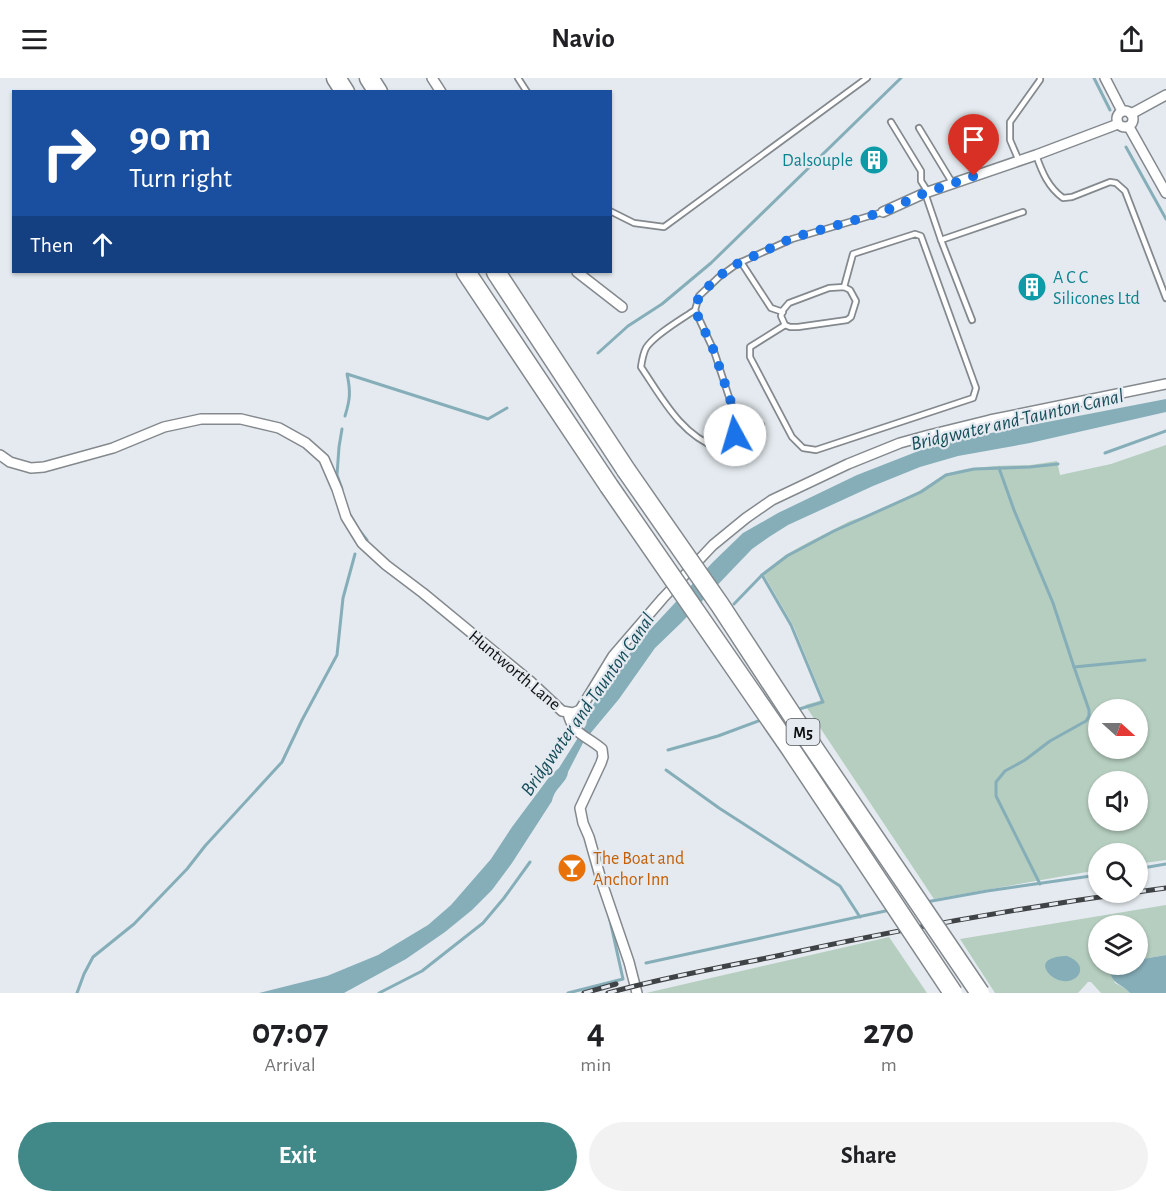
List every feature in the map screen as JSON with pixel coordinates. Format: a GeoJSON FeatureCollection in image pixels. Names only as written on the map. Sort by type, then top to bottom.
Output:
{"type":"FeatureCollection","features":[{"type":"Feature","properties":{"kind":"highway","name":"M5"},"geometry":{"type":"LineString","coordinates":[[467,273],[609,486],[790,748],[953,993]]}},
{"type":"Feature","properties":{"kind":"highway","name":"M5"},"geometry":{"type":"LineString","coordinates":[[497,273],[626,470],[720,605],[980,993]]}},
{"type":"Feature","properties":{"kind":"street"},"geometry":{"type":"LineString","coordinates":[[1105,78],[1132,122],[1129,126]]}},
{"type":"Feature","properties":{"kind":"street"},"geometry":{"type":"LineString","coordinates":[[1118,124],[1117,117],[1166,95]]}},
{"type":"Feature","properties":{"kind":"street"},"geometry":{"type":"LineString","coordinates":[[1118,124],[1123,127],[1129,126]]}},
{"type":"Feature","properties":{"kind":"street"},"geometry":{"type":"LineString","coordinates":[[883,212],[927,193],[1118,124]]}},
{"type":"Feature","properties":{"kind":"street"},"geometry":{"type":"LineString","coordinates":[[1129,126],[1166,193]]}},
{"type":"Feature","properties":{"kind":"street"},"geometry":{"type":"LineString","coordinates":[[578,273],[622,308]]}},
{"type":"Feature","properties":{"kind":"street","name":"Huntworth Lane"},"geometry":{"type":"LineString","coordinates":[[0,455],[10,462],[31,468],[44,467],[113,448],[164,428],[201,418],[241,419],[279,428],[306,443],[324,459],[346,517],[362,543],[531,682],[562,711],[577,713],[613,656],[663,598],[713,544],[751,513],[772,500],[856,460],[900,443],[1011,415],[1166,384]]}},
{"type":"Feature","properties":{"kind":"street"},"geometry":{"type":"LineString","coordinates":[[568,713],[574,729],[602,749],[603,757],[580,808],[583,824],[629,962],[637,993]]}},
{"type":"Feature","properties":{"kind":"lane"},"geometry":{"type":"LineString","coordinates":[[612,212],[634,223],[664,227],[867,78]]}},
{"type":"Feature","properties":{"kind":"lane"},"geometry":{"type":"LineString","coordinates":[[1019,161],[1010,140],[1010,123],[1040,78]]}},
{"type":"Feature","properties":{"kind":"lane"},"geometry":{"type":"LineString","coordinates":[[891,122],[921,171],[921,181],[927,193],[941,240],[972,320]]}},
{"type":"Feature","properties":{"kind":"lane"},"geometry":{"type":"LineString","coordinates":[[919,128],[953,184]]}},
{"type":"Feature","properties":{"kind":"lane"},"geometry":{"type":"LineString","coordinates":[[1036,155],[1046,179],[1055,192],[1063,198],[1072,197],[1110,182],[1116,183],[1125,191],[1166,298]]}},
{"type":"Feature","properties":{"kind":"lane"},"geometry":{"type":"LineString","coordinates":[[695,310],[714,351],[737,420],[732,442],[718,448],[697,438],[674,416],[641,367],[646,348],[655,338],[695,310],[699,296],[719,276],[741,262],[792,238],[883,212]]}},
{"type":"Feature","properties":{"kind":"lane"},"geometry":{"type":"LineString","coordinates":[[941,240],[1023,213]]}},
{"type":"Feature","properties":{"kind":"lane"},"geometry":{"type":"LineString","coordinates":[[785,325],[750,347],[750,357],[792,437],[803,448],[816,450],[973,398],[976,388],[921,236],[915,234],[853,254],[844,288]]}},
{"type":"Feature","properties":{"kind":"lane"},"geometry":{"type":"LineString","coordinates":[[741,262],[771,308],[783,312]]}},
{"type":"Feature","properties":{"kind":"lane"},"geometry":{"type":"LineString","coordinates":[[829,288],[844,288],[850,290],[856,301],[851,317],[847,320],[798,327],[785,325],[781,316],[789,303],[829,288]]}},
{"type":"Feature","properties":{"kind":"lane"},"geometry":{"type":"LineString","coordinates":[[736,430],[750,432],[761,425]]}},
{"type":"Feature","properties":{"kind":"green space"},"geometry":{"type":"Polygon","coordinates":[[[1166,445],[1166,860],[1148,862],[1148,843],[1088,843],[1088,872],[934,899],[805,705],[823,698],[793,625],[763,573],[787,554],[809,542],[850,521],[871,514],[919,491],[945,474],[966,469],[1057,461],[1060,475],[1111,464],[1166,445]]]}},
{"type":"Feature","properties":{"kind":"green space"},"geometry":{"type":"Polygon","coordinates":[[[1166,905],[1166,955],[1148,958],[1148,915],[1105,915],[1166,905]]]}},
{"type":"Feature","properties":{"kind":"green space"},"geometry":{"type":"Polygon","coordinates":[[[1088,918],[1088,975],[1112,975],[1115,983],[1130,993],[1101,993],[1091,982],[1088,982],[1078,993],[995,993],[960,939],[1088,918]]]}},
{"type":"Feature","properties":{"kind":"green space"},"geometry":{"type":"Polygon","coordinates":[[[889,937],[927,993],[646,993],[889,937]]]}},
{"type":"Feature","properties":{"kind":"water"},"geometry":{"type":"Polygon","coordinates":[[[1166,399],[1166,412],[1030,443],[958,456],[920,467],[788,525],[769,537],[752,549],[655,648],[619,699],[584,741],[566,779],[512,863],[492,890],[472,910],[406,959],[344,993],[259,993],[327,976],[378,955],[428,925],[451,905],[491,859],[550,776],[559,768],[586,725],[593,705],[610,677],[647,633],[743,533],[778,513],[857,475],[921,450],[965,438],[1166,399]]]}},
{"type":"Feature","properties":{"kind":"water"},"geometry":{"type":"Polygon","coordinates":[[[1166,955],[1166,993],[1130,993],[1112,978],[1111,975],[1148,975],[1148,958],[1166,955]]]}},
{"type":"Feature","properties":{"kind":"water"},"geometry":{"type":"Polygon","coordinates":[[[1067,956],[1080,966],[1080,972],[1072,980],[1058,980],[1046,970],[1046,962],[1053,958],[1067,956]]]}},
{"type":"Feature","properties":{"kind":"waterway"},"geometry":{"type":"LineString","coordinates":[[598,353],[628,326],[662,304],[711,263],[901,78]]}},
{"type":"Feature","properties":{"kind":"waterway"},"geometry":{"type":"LineString","coordinates":[[1094,78],[1110,110]]}},
{"type":"Feature","properties":{"kind":"waterway"},"geometry":{"type":"LineString","coordinates":[[1126,147],[1166,219]]}},
{"type":"Feature","properties":{"kind":"waterway"},"geometry":{"type":"LineString","coordinates":[[345,416],[349,396],[347,374],[488,419],[507,408]]}},
{"type":"Feature","properties":{"kind":"waterway"},"geometry":{"type":"LineString","coordinates":[[342,429],[337,475],[342,489]]}},
{"type":"Feature","properties":{"kind":"waterway"},"geometry":{"type":"LineString","coordinates":[[1105,453],[1166,431]]}},
{"type":"Feature","properties":{"kind":"waterway"},"geometry":{"type":"LineString","coordinates":[[734,604],[762,575],[787,556],[834,531],[921,492],[946,475],[974,469],[1058,464]]}},
{"type":"Feature","properties":{"kind":"waterway"},"geometry":{"type":"LineString","coordinates":[[999,468],[1053,603],[1089,710],[1086,721],[1050,741],[1025,760],[1005,771],[996,782],[996,796],[1040,884]]}},
{"type":"Feature","properties":{"kind":"waterway"},"geometry":{"type":"LineString","coordinates":[[349,513],[367,540]]}},
{"type":"Feature","properties":{"kind":"waterway"},"geometry":{"type":"LineString","coordinates":[[77,993],[93,957],[134,924],[187,869],[205,846],[282,762],[337,655],[343,598],[355,554]]}},
{"type":"Feature","properties":{"kind":"waterway"},"geometry":{"type":"LineString","coordinates":[[762,575],[791,625],[823,702],[796,710]]}},
{"type":"Feature","properties":{"kind":"waterway"},"geometry":{"type":"LineString","coordinates":[[1074,667],[1145,660]]}},
{"type":"Feature","properties":{"kind":"waterway"},"geometry":{"type":"LineString","coordinates":[[668,750],[718,736],[764,719]]}},
{"type":"Feature","properties":{"kind":"waterway"},"geometry":{"type":"LineString","coordinates":[[666,770],[719,808],[840,886],[860,917]]}},
{"type":"Feature","properties":{"kind":"waterway"},"geometry":{"type":"LineString","coordinates":[[379,993],[422,971],[483,923],[530,862]]}},
{"type":"Feature","properties":{"kind":"waterway"},"geometry":{"type":"LineString","coordinates":[[1148,867],[1166,864]]}},
{"type":"Feature","properties":{"kind":"waterway"},"geometry":{"type":"LineString","coordinates":[[926,902],[1088,876]]}},
{"type":"Feature","properties":{"kind":"waterway"},"geometry":{"type":"LineString","coordinates":[[646,963],[890,910]]}},
{"type":"Feature","properties":{"kind":"waterway"},"geometry":{"type":"LineString","coordinates":[[568,993],[623,979],[609,916]]}},
{"type":"Feature","properties":{"kind":"railway"},"geometry":{"type":"LineString","coordinates":[[1148,890],[1166,888]]}},
{"type":"Feature","properties":{"kind":"railway"},"geometry":{"type":"LineString","coordinates":[[608,993],[907,929],[1088,899]]}},
{"type":"Feature","properties":{"kind":"railway"},"geometry":{"type":"LineString","coordinates":[[584,993],[616,984]]}},
{"type":"Feature","properties":{"kind":"place","name":"Dalsouple"},"geometry":{"type":"Point","coordinates":[874,160]}},
{"type":"Feature","properties":{"kind":"place","name":"A C C Silicones Ltd"},"geometry":{"type":"Point","coordinates":[1032,287]}},
{"type":"Feature","properties":{"kind":"place","name":"The Boat and Anchor Inn"},"geometry":{"type":"Point","coordinates":[572,868]}},
{"type":"Feature","properties":{"kind":"route"},"geometry":{"type":"LineString","coordinates":[[735,435],[737,420],[714,351],[695,310],[699,296],[719,276],[737,264],[792,238],[883,212],[925,193],[974,176]]}},
{"type":"Feature","properties":{"kind":"water label","name":"Bridgwater and Taunton Canal"},"geometry":{"type":"Point","coordinates":[1017,419]}},
{"type":"Feature","properties":{"kind":"water label","name":"Bridgwater and Taunton Canal"},"geometry":{"type":"Point","coordinates":[587,704]}}]}
